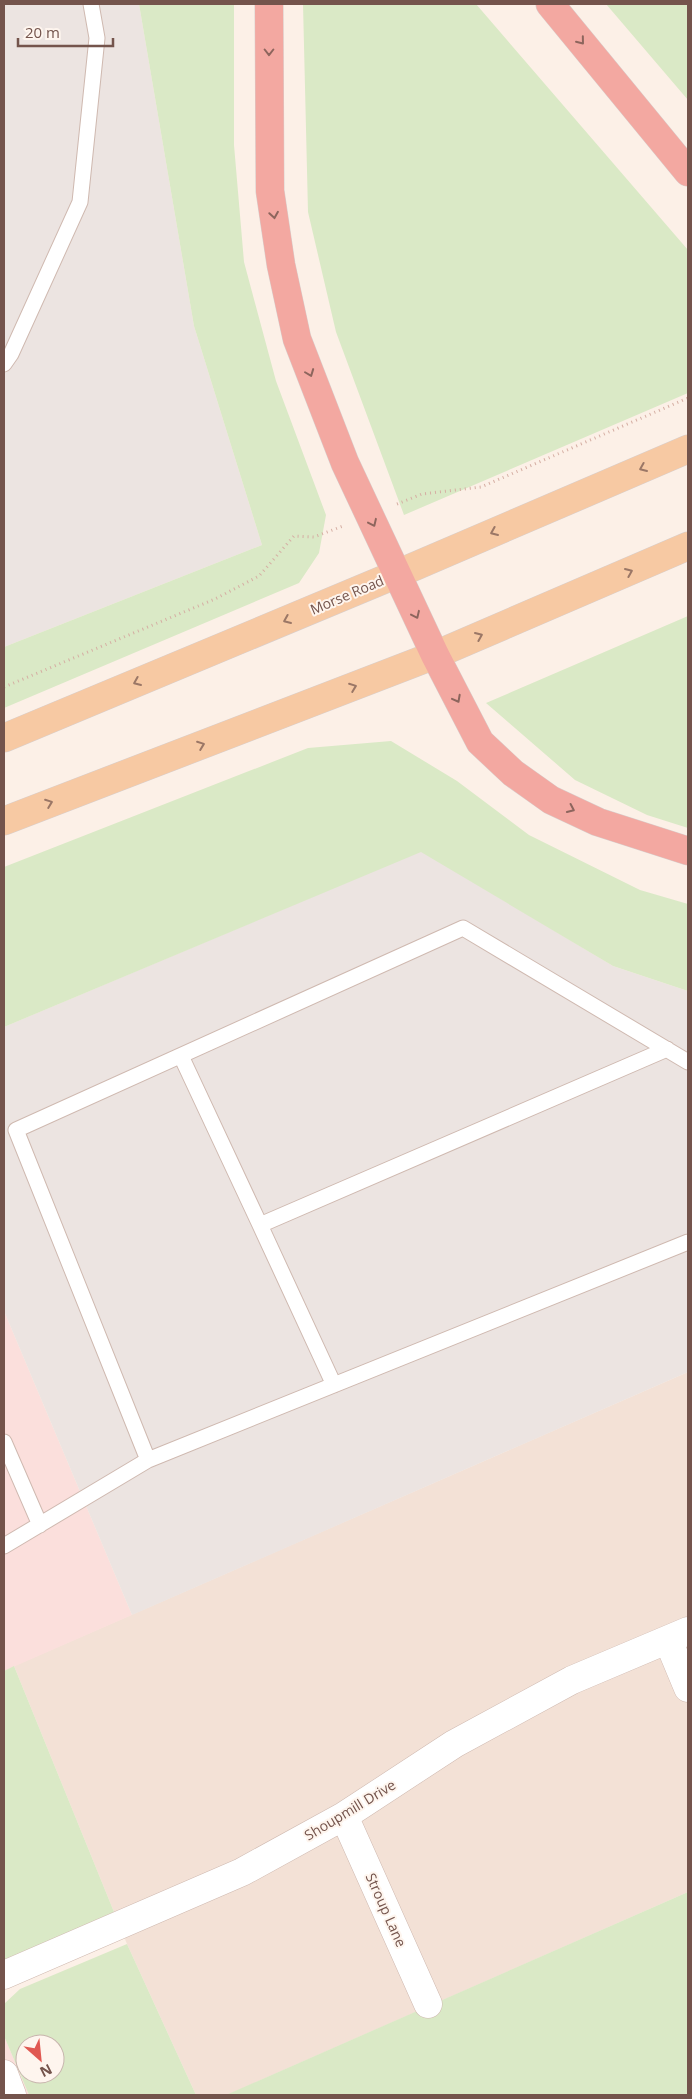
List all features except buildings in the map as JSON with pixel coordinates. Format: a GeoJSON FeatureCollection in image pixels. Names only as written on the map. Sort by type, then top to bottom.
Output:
{"type":"FeatureCollection","features":[{"type":"Feature","properties":{"kind":"highway"},"geometry":{"type":"LineString","coordinates":[[269,4],[270,191],[281,265],[298,339],[345,463],[435,655],[480,742],[513,773],[551,800],[598,822],[688,851]]}},
{"type":"Feature","properties":{"kind":"highway"},"geometry":{"type":"LineString","coordinates":[[550,4],[688,172]]}},
{"type":"Feature","properties":{"kind":"main road","name":"Morse Road"},"geometry":{"type":"LineString","coordinates":[[4,738],[397,574],[688,449]]}},
{"type":"Feature","properties":{"kind":"main road"},"geometry":{"type":"LineString","coordinates":[[4,821],[435,655],[688,546]]}},
{"type":"Feature","properties":{"kind":"street"},"geometry":{"type":"LineString","coordinates":[[678,1635],[688,1688]]}},
{"type":"Feature","properties":{"kind":"street","name":"Shoupmill Drive"},"geometry":{"type":"LineString","coordinates":[[4,1975],[242,1872],[344,1816],[462,1739],[572,1680],[678,1635]]}},
{"type":"Feature","properties":{"kind":"street","name":"Stroup Lane"},"geometry":{"type":"LineString","coordinates":[[344,1816],[428,2004]]}},
{"type":"Feature","properties":{"kind":"street"},"geometry":{"type":"LineString","coordinates":[[4,2074],[12,2095]]}},
{"type":"Feature","properties":{"kind":"lane"},"geometry":{"type":"LineString","coordinates":[[4,364],[11,354],[80,202],[97,38],[91,4]]}},
{"type":"Feature","properties":{"kind":"lane"},"geometry":{"type":"LineString","coordinates":[[148,1460],[16,1130],[463,928],[688,1062]]}},
{"type":"Feature","properties":{"kind":"lane"},"geometry":{"type":"LineString","coordinates":[[260,1226],[667,1049]]}},
{"type":"Feature","properties":{"kind":"lane"},"geometry":{"type":"LineString","coordinates":[[181,1056],[334,1385]]}},
{"type":"Feature","properties":{"kind":"lane"},"geometry":{"type":"LineString","coordinates":[[4,1546],[148,1460],[688,1242]]}},
{"type":"Feature","properties":{"kind":"lane"},"geometry":{"type":"LineString","coordinates":[[4,1442],[40,1525]]}},
{"type":"Feature","properties":{"kind":"path"},"geometry":{"type":"LineString","coordinates":[[4,687],[215,599],[259,576],[294,536],[314,537],[422,494],[481,487],[688,398]]}},
{"type":"Feature","properties":{"kind":"shaded area"},"geometry":{"type":"Polygon","coordinates":[[[4,4],[139,4],[194,326],[262,545],[4,647],[4,4]]]}},
{"type":"Feature","properties":{"kind":"shaded area"},"geometry":{"type":"Polygon","coordinates":[[[421,851],[613,966],[688,991],[688,1372],[132,1615],[4,1311],[4,1027],[421,851]]]}},
{"type":"Feature","properties":{"kind":"shaded area"},"geometry":{"type":"Polygon","coordinates":[[[4,1311],[132,1615],[4,1671],[4,1311]]]}},
{"type":"Feature","properties":{"kind":"shaded area"},"geometry":{"type":"Polygon","coordinates":[[[688,1372],[688,1892],[227,2095],[196,2095],[127,1944],[14,1666],[688,1372]]]}},
{"type":"Feature","properties":{"kind":"shaded area"},"geometry":{"type":"Polygon","coordinates":[[[4,2036],[15,2062],[15,2084],[24,2084],[29,2095],[4,2095],[4,2036]]]}},
{"type":"Feature","properties":{"kind":"green space"},"geometry":{"type":"Polygon","coordinates":[[[139,4],[234,4],[234,145],[244,262],[276,381],[326,515],[319,553],[299,583],[4,708],[4,647],[262,545],[194,326],[139,4]]]}},
{"type":"Feature","properties":{"kind":"green space"},"geometry":{"type":"Polygon","coordinates":[[[303,4],[476,4],[688,250],[688,393],[404,515],[336,332],[308,212],[303,4]]]}},
{"type":"Feature","properties":{"kind":"green space"},"geometry":{"type":"Polygon","coordinates":[[[606,4],[688,4],[688,100],[606,4]]]}},
{"type":"Feature","properties":{"kind":"green space"},"geometry":{"type":"Polygon","coordinates":[[[688,616],[688,828],[647,815],[575,780],[486,703],[688,616]]]}},
{"type":"Feature","properties":{"kind":"green space"},"geometry":{"type":"Polygon","coordinates":[[[391,741],[457,781],[529,835],[640,890],[688,904],[688,991],[613,966],[421,852],[4,1027],[4,867],[308,748],[391,741]]]}},
{"type":"Feature","properties":{"kind":"green space"},"geometry":{"type":"Polygon","coordinates":[[[14,1666],[114,1912],[4,1961],[4,1671],[14,1666]]]}},
{"type":"Feature","properties":{"kind":"green space"},"geometry":{"type":"Polygon","coordinates":[[[688,1892],[688,2095],[226,2095],[688,1892]]]}},
{"type":"Feature","properties":{"kind":"green space"},"geometry":{"type":"Polygon","coordinates":[[[127,1944],[196,2095],[29,2095],[24,2084],[65,2084],[65,2034],[15,2034],[15,2062],[4,2036],[4,2004],[20,1989],[127,1944]]]}}]}
